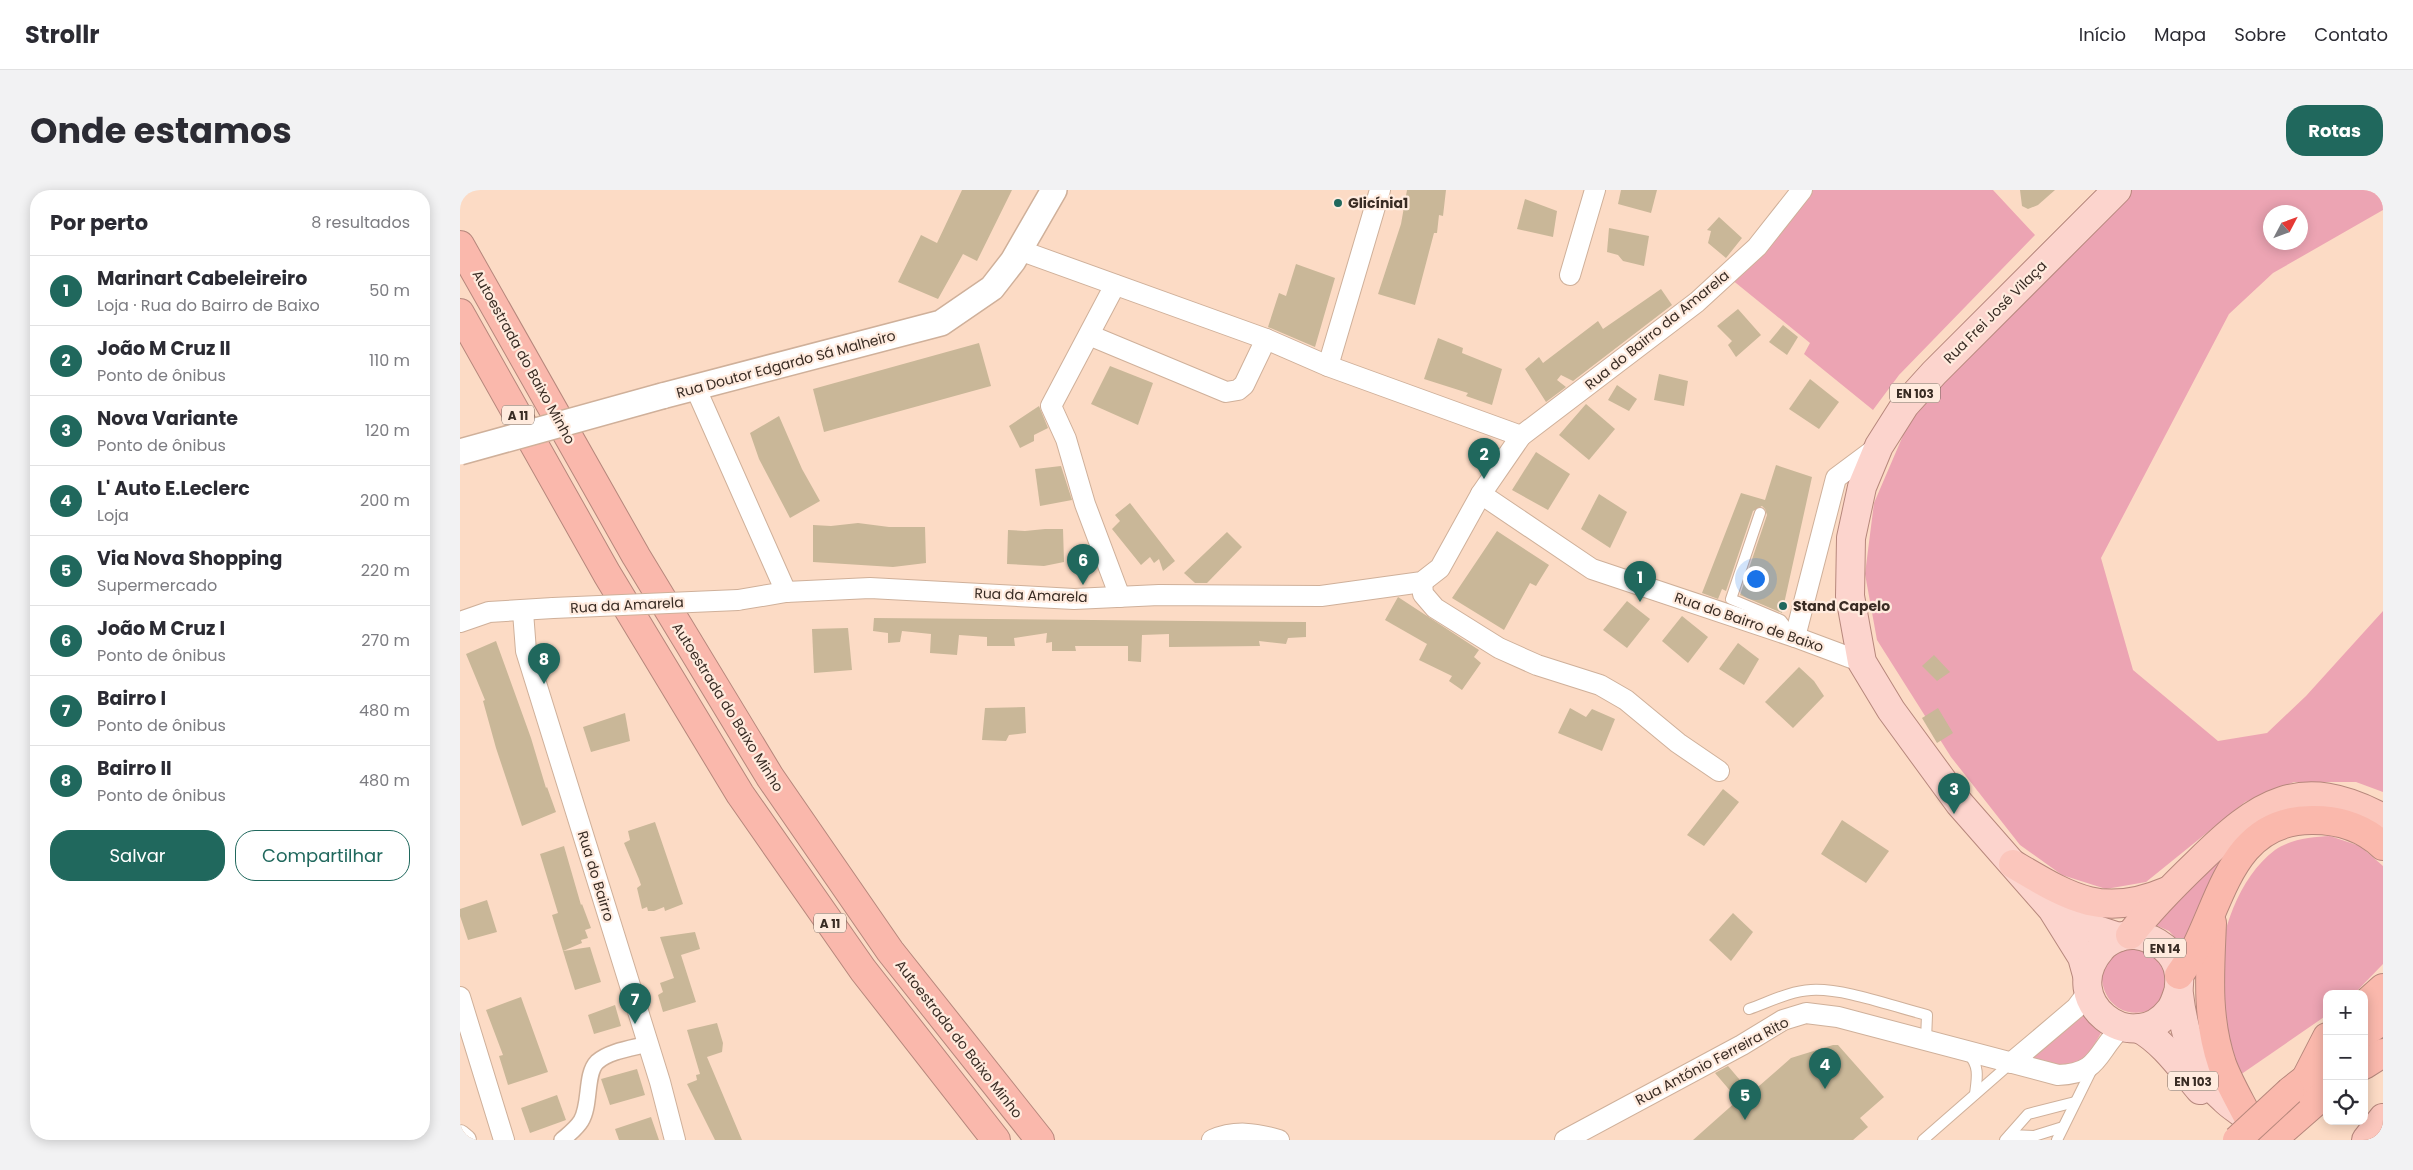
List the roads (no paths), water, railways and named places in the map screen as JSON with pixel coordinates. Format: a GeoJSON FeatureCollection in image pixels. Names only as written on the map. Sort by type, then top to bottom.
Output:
{"type":"FeatureCollection","features":[{"type":"Feature","properties":{"kind":"highway","name":"Autoestrada do Baixo Minho"},"geometry":{"type":"LineString","coordinates":[[460,245],[632,549],[770,777],[890,951],[1040,1140]]}},
{"type":"Feature","properties":{"kind":"highway","name":"A 11"},"geometry":{"type":"LineString","coordinates":[[460,314],[607,574],[740,794],[863,970],[996,1140]]}},
{"type":"Feature","properties":{"kind":"highway"},"geometry":{"type":"LineString","coordinates":[[2125,936],[2169,890],[2241,822],[2273,803],[2297,797],[2318,797],[2358,806],[2383,818]]}},
{"type":"Feature","properties":{"kind":"highway"},"geometry":{"type":"LineString","coordinates":[[2179,983],[2226,877],[2244,852],[2263,835],[2284,824],[2303,820],[2341,822],[2359,828],[2383,846]]}},
{"type":"Feature","properties":{"kind":"highway"},"geometry":{"type":"LineString","coordinates":[[2013,864],[2064,894],[2097,903],[2135,902],[2169,890]]}},
{"type":"Feature","properties":{"kind":"highway"},"geometry":{"type":"LineString","coordinates":[[2212,907],[2209,977],[2212,1024],[2243,1133],[2311,1086]]}},
{"type":"Feature","properties":{"kind":"highway"},"geometry":{"type":"LineString","coordinates":[[2368,1001],[2383,988]]}},
{"type":"Feature","properties":{"kind":"highway"},"geometry":{"type":"LineString","coordinates":[[2368,1030],[2383,1020]]}},
{"type":"Feature","properties":{"kind":"highway"},"geometry":{"type":"LineString","coordinates":[[2272,1140],[2311,1086],[2323,1049]]}},
{"type":"Feature","properties":{"kind":"highway"},"geometry":{"type":"LineString","coordinates":[[2368,1062],[2383,1052]]}},
{"type":"Feature","properties":{"kind":"highway"},"geometry":{"type":"LineString","coordinates":[[2366,1140],[2383,1118]]}},
{"type":"Feature","properties":{"kind":"main road","name":"Rua Frei José Vilaça"},"geometry":{"type":"LineString","coordinates":[[2117,190],[1934,373],[1905,405],[1879,446],[1862,487],[1851,538],[1850,596],[1862,662],[1891,710],[1954,795],[2052,909],[2082,957],[2094,1008],[2106,1020],[2146,1032],[2243,1133],[2267,1140]]}},
{"type":"Feature","properties":{"kind":"main road","name":"Rua Frei José Vilaça"},"geometry":{"type":"LineString","coordinates":[[2052,909],[2088,927],[2125,936],[2150,939],[2168,950],[2175,961],[2195,1059],[2204,1075],[2224,1100],[2243,1133]]}},
{"type":"Feature","properties":{"kind":"main road"},"geometry":{"type":"LineString","coordinates":[[2087,983],[2092,958],[2104,945],[2125,936]]}},
{"type":"Feature","properties":{"kind":"main road"},"geometry":{"type":"LineString","coordinates":[[2130,1027],[2156,1022],[2170,1010],[2179,983]]}},
{"type":"Feature","properties":{"kind":"street","name":"Rua Doutor Edgardo Sá Malheiro"},"geometry":{"type":"LineString","coordinates":[[460,452],[662,396],[696,389],[941,323],[992,288],[1019,250],[1054,190]]}},
{"type":"Feature","properties":{"kind":"street"},"geometry":{"type":"LineString","coordinates":[[1328,366],[1380,190]]}},
{"type":"Feature","properties":{"kind":"street"},"geometry":{"type":"LineString","coordinates":[[1570,275],[1595,190]]}},
{"type":"Feature","properties":{"kind":"street","name":"Rua do Bairro da Amarela"},"geometry":{"type":"LineString","coordinates":[[1521,436],[1697,302],[1757,247],[1802,190]]}},
{"type":"Feature","properties":{"kind":"street"},"geometry":{"type":"LineString","coordinates":[[1019,250],[1266,339],[1328,366],[1521,436],[1481,494],[1440,568],[1422,582],[1423,594],[1435,608],[1499,648],[1537,665],[1600,685],[1626,700],[1678,742],[1719,771]]}},
{"type":"Feature","properties":{"kind":"street"},"geometry":{"type":"LineString","coordinates":[[1115,285],[1051,406],[1066,439],[1085,504],[1120,597]]}},
{"type":"Feature","properties":{"kind":"street"},"geometry":{"type":"LineString","coordinates":[[1089,335],[1226,392],[1238,390],[1244,384],[1266,339]]}},
{"type":"Feature","properties":{"kind":"street"},"geometry":{"type":"LineString","coordinates":[[696,389],[786,592]]}},
{"type":"Feature","properties":{"kind":"street"},"geometry":{"type":"LineString","coordinates":[[1795,637],[1836,478],[1879,446]]}},
{"type":"Feature","properties":{"kind":"street","name":"Rua do Bairro de Baixo"},"geometry":{"type":"LineString","coordinates":[[1481,494],[1592,569],[1795,637],[1862,662]]}},
{"type":"Feature","properties":{"kind":"street","name":"Rua da Amarela"},"geometry":{"type":"LineString","coordinates":[[460,622],[489,612],[523,612],[554,608],[738,600],[786,592],[870,588],[1074,598],[1321,596],[1422,582]]}},
{"type":"Feature","properties":{"kind":"street","name":"Rua do Bairro"},"geometry":{"type":"LineString","coordinates":[[523,612],[526,652],[648,1044],[675,1140]]}},
{"type":"Feature","properties":{"kind":"street"},"geometry":{"type":"LineString","coordinates":[[2011,1063],[2076,1008],[2087,983]]}},
{"type":"Feature","properties":{"kind":"street"},"geometry":{"type":"LineString","coordinates":[[460,997],[504,1140]]}},
{"type":"Feature","properties":{"kind":"street","name":"Rua António Ferreira Rito"},"geometry":{"type":"LineString","coordinates":[[1566,1140],[1583,1133],[1782,1020],[1806,1013],[1838,1017],[2058,1075],[2075,1075],[2094,1065]]}},
{"type":"Feature","properties":{"kind":"street"},"geometry":{"type":"LineString","coordinates":[[2094,1065],[2105,1046],[2130,1027]]}},
{"type":"Feature","properties":{"kind":"street"},"geometry":{"type":"LineString","coordinates":[[562,1140],[582,1120],[587,1108],[592,1069],[597,1063],[605,1057],[648,1044]]}},
{"type":"Feature","properties":{"kind":"street"},"geometry":{"type":"LineString","coordinates":[[1212,1140],[1228,1134],[1247,1133],[1257,1133],[1279,1140]]}},
{"type":"Feature","properties":{"kind":"street"},"geometry":{"type":"LineString","coordinates":[[460,1135],[466,1140]]}},
{"type":"Feature","properties":{"kind":"lane"},"geometry":{"type":"LineString","coordinates":[[1760,512],[1731,599],[1781,620],[1795,637]]}},
{"type":"Feature","properties":{"kind":"lane"},"geometry":{"type":"LineString","coordinates":[[1749,1009],[1783,996],[1811,990],[1837,991],[1927,1015],[1926,1040]]}},
{"type":"Feature","properties":{"kind":"lane"},"geometry":{"type":"LineString","coordinates":[[1963,1050],[1975,1060],[1977,1077],[1975,1094]]}},
{"type":"Feature","properties":{"kind":"lane"},"geometry":{"type":"LineString","coordinates":[[1923,1140],[2011,1063]]}},
{"type":"Feature","properties":{"kind":"lane"},"geometry":{"type":"LineString","coordinates":[[2057,1140],[2094,1065]]}},
{"type":"Feature","properties":{"kind":"lane"},"geometry":{"type":"LineString","coordinates":[[2008,1137],[2028,1114],[2075,1102]]}},
{"type":"Feature","properties":{"kind":"lane"},"geometry":{"type":"LineString","coordinates":[[2008,1137],[2034,1136],[2063,1127]]}},
{"type":"Feature","properties":{"kind":"place","name":"Glicínia1"},"geometry":{"type":"Point","coordinates":[1338,203]}},
{"type":"Feature","properties":{"kind":"place","name":"João M Cruz II"},"geometry":{"type":"Point","coordinates":[1484,479]}},
{"type":"Feature","properties":{"kind":"place","name":"João M Cruz I"},"geometry":{"type":"Point","coordinates":[1083,585]}},
{"type":"Feature","properties":{"kind":"place","name":"Marinart Cabeleireiro"},"geometry":{"type":"Point","coordinates":[1640,602]}},
{"type":"Feature","properties":{"kind":"place","name":"Stand Capelo"},"geometry":{"type":"Point","coordinates":[1783,606]}},
{"type":"Feature","properties":{"kind":"place","name":"Bairro II"},"geometry":{"type":"Point","coordinates":[544,684]}},
{"type":"Feature","properties":{"kind":"place","name":"Nova Variante"},"geometry":{"type":"Point","coordinates":[1954,814]}},
{"type":"Feature","properties":{"kind":"place","name":"Bairro I"},"geometry":{"type":"Point","coordinates":[635,1024]}},
{"type":"Feature","properties":{"kind":"place","name":"L' Auto E.Leclerc"},"geometry":{"type":"Point","coordinates":[1825,1089]}},
{"type":"Feature","properties":{"kind":"place","name":"Via Nova Shopping"},"geometry":{"type":"Point","coordinates":[1745,1120]}}]}
